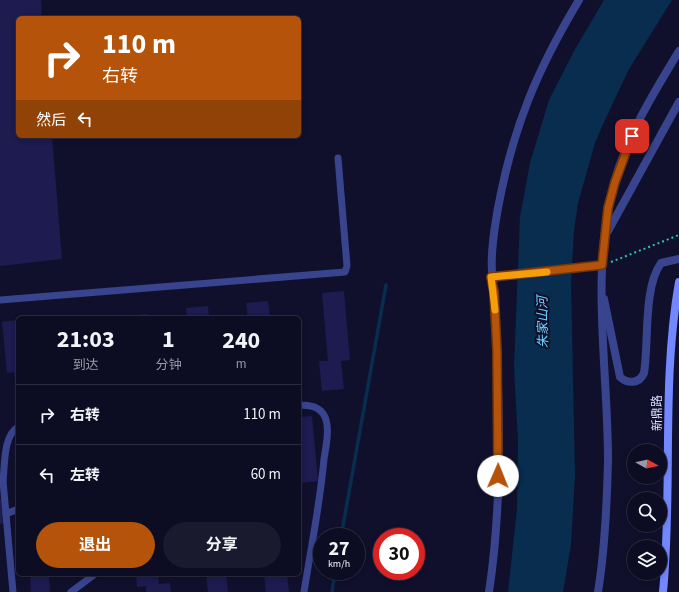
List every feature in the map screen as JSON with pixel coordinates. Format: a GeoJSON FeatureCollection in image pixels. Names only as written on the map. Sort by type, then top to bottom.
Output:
{"type":"FeatureCollection","features":[{"type":"Feature","properties":{"kind":"street"},"geometry":{"type":"LineString","coordinates":[[489,592],[496,528],[499,432],[494,292],[491,277],[493,236],[512,142],[537,77],[555,41],[579,0]]}},
{"type":"Feature","properties":{"kind":"street"},"geometry":{"type":"LineString","coordinates":[[598,592],[602,569],[608,459],[601,290],[608,208],[615,182],[638,122],[679,50]]}},
{"type":"Feature","properties":{"kind":"street"},"geometry":{"type":"LineString","coordinates":[[606,235],[679,102]]}},
{"type":"Feature","properties":{"kind":"street"},"geometry":{"type":"LineString","coordinates":[[601,290],[606,304],[620,377],[629,382],[637,381],[642,378],[646,366],[650,302],[657,269],[661,263],[679,259]]}},
{"type":"Feature","properties":{"kind":"street"},"geometry":{"type":"LineString","coordinates":[[491,277],[602,265]]}},
{"type":"Feature","properties":{"kind":"street","name":"新鼎路"},"geometry":{"type":"LineString","coordinates":[[663,592],[668,521],[669,369],[679,282]]}},
{"type":"Feature","properties":{"kind":"lane"},"geometry":{"type":"LineString","coordinates":[[0,300],[345,272],[347,266],[338,158]]}},
{"type":"Feature","properties":{"kind":"lane"},"geometry":{"type":"LineString","coordinates":[[301,405],[319,408],[325,417],[327,431],[320,498],[304,592]]}},
{"type":"Feature","properties":{"kind":"lane"},"geometry":{"type":"LineString","coordinates":[[13,592],[2,481],[6,450],[10,437],[16,428]]}},
{"type":"Feature","properties":{"kind":"lane"},"geometry":{"type":"LineString","coordinates":[[6,514],[16,510]]}},
{"type":"Feature","properties":{"kind":"lane"},"geometry":{"type":"LineString","coordinates":[[71,592],[92,576]]}},
{"type":"Feature","properties":{"kind":"path"},"geometry":{"type":"LineString","coordinates":[[602,265],[679,235]]}},
{"type":"Feature","properties":{"kind":"water","name":"朱家山河"},"geometry":{"type":"Polygon","coordinates":[[[604,0],[672,0],[629,69],[604,122],[595,143],[578,203],[574,231],[571,283],[575,476],[571,544],[563,592],[508,592],[517,509],[518,441],[514,368],[520,217],[530,163],[549,100],[574,51],[604,0]]]}},
{"type":"Feature","properties":{"kind":"building"},"geometry":{"type":"Polygon","coordinates":[[[0,0],[41,0],[42,16],[16,16],[16,138],[52,138],[62,259],[0,266],[0,0]]]}},
{"type":"Feature","properties":{"kind":"building"},"geometry":{"type":"Polygon","coordinates":[[[344,291],[350,360],[341,361],[344,389],[322,391],[319,361],[328,361],[322,293],[344,291]]]}},
{"type":"Feature","properties":{"kind":"building"},"geometry":{"type":"Polygon","coordinates":[[[268,301],[270,316],[248,316],[246,303],[268,301]]]}},
{"type":"Feature","properties":{"kind":"building"},"geometry":{"type":"Polygon","coordinates":[[[208,306],[209,316],[187,316],[186,308],[208,306]]]}},
{"type":"Feature","properties":{"kind":"building"},"geometry":{"type":"Polygon","coordinates":[[[147,314],[147,316],[125,316],[147,314]]]}},
{"type":"Feature","properties":{"kind":"building"},"geometry":{"type":"Polygon","coordinates":[[[16,320],[16,392],[14,372],[7,373],[2,322],[16,320]]]}},
{"type":"Feature","properties":{"kind":"building"},"geometry":{"type":"Polygon","coordinates":[[[312,416],[318,481],[301,483],[301,417],[312,416]]]}},
{"type":"Feature","properties":{"kind":"building"},"geometry":{"type":"Polygon","coordinates":[[[0,499],[3,523],[0,524],[0,499]]]}},
{"type":"Feature","properties":{"kind":"building"},"geometry":{"type":"Polygon","coordinates":[[[30,576],[49,576],[50,592],[31,592],[30,576]]]}},
{"type":"Feature","properties":{"kind":"building"},"geometry":{"type":"Polygon","coordinates":[[[136,576],[158,576],[159,584],[170,583],[171,592],[146,592],[146,586],[137,587],[136,576]]]}},
{"type":"Feature","properties":{"kind":"building"},"geometry":{"type":"Polygon","coordinates":[[[206,576],[226,576],[228,592],[208,592],[206,576]]]}},
{"type":"Feature","properties":{"kind":"building"},"geometry":{"type":"Polygon","coordinates":[[[264,576],[287,576],[289,592],[266,592],[264,576]]]}},
{"type":"Feature","properties":{"kind":"waterway"},"geometry":{"type":"LineString","coordinates":[[343,528],[386,285]]}},
{"type":"Feature","properties":{"kind":"waterway"},"geometry":{"type":"LineString","coordinates":[[332,592],[334,580]]}},
{"type":"Feature","properties":{"kind":"slow traffic"},"geometry":{"type":"LineString","coordinates":[[495,310],[491,277],[547,272]]}},
{"type":"Feature","properties":{"kind":"route"},"geometry":{"type":"LineString","coordinates":[[498,476],[499,432],[497,351],[494,292],[491,277],[602,265],[608,208],[615,182],[632,136]]}}]}
